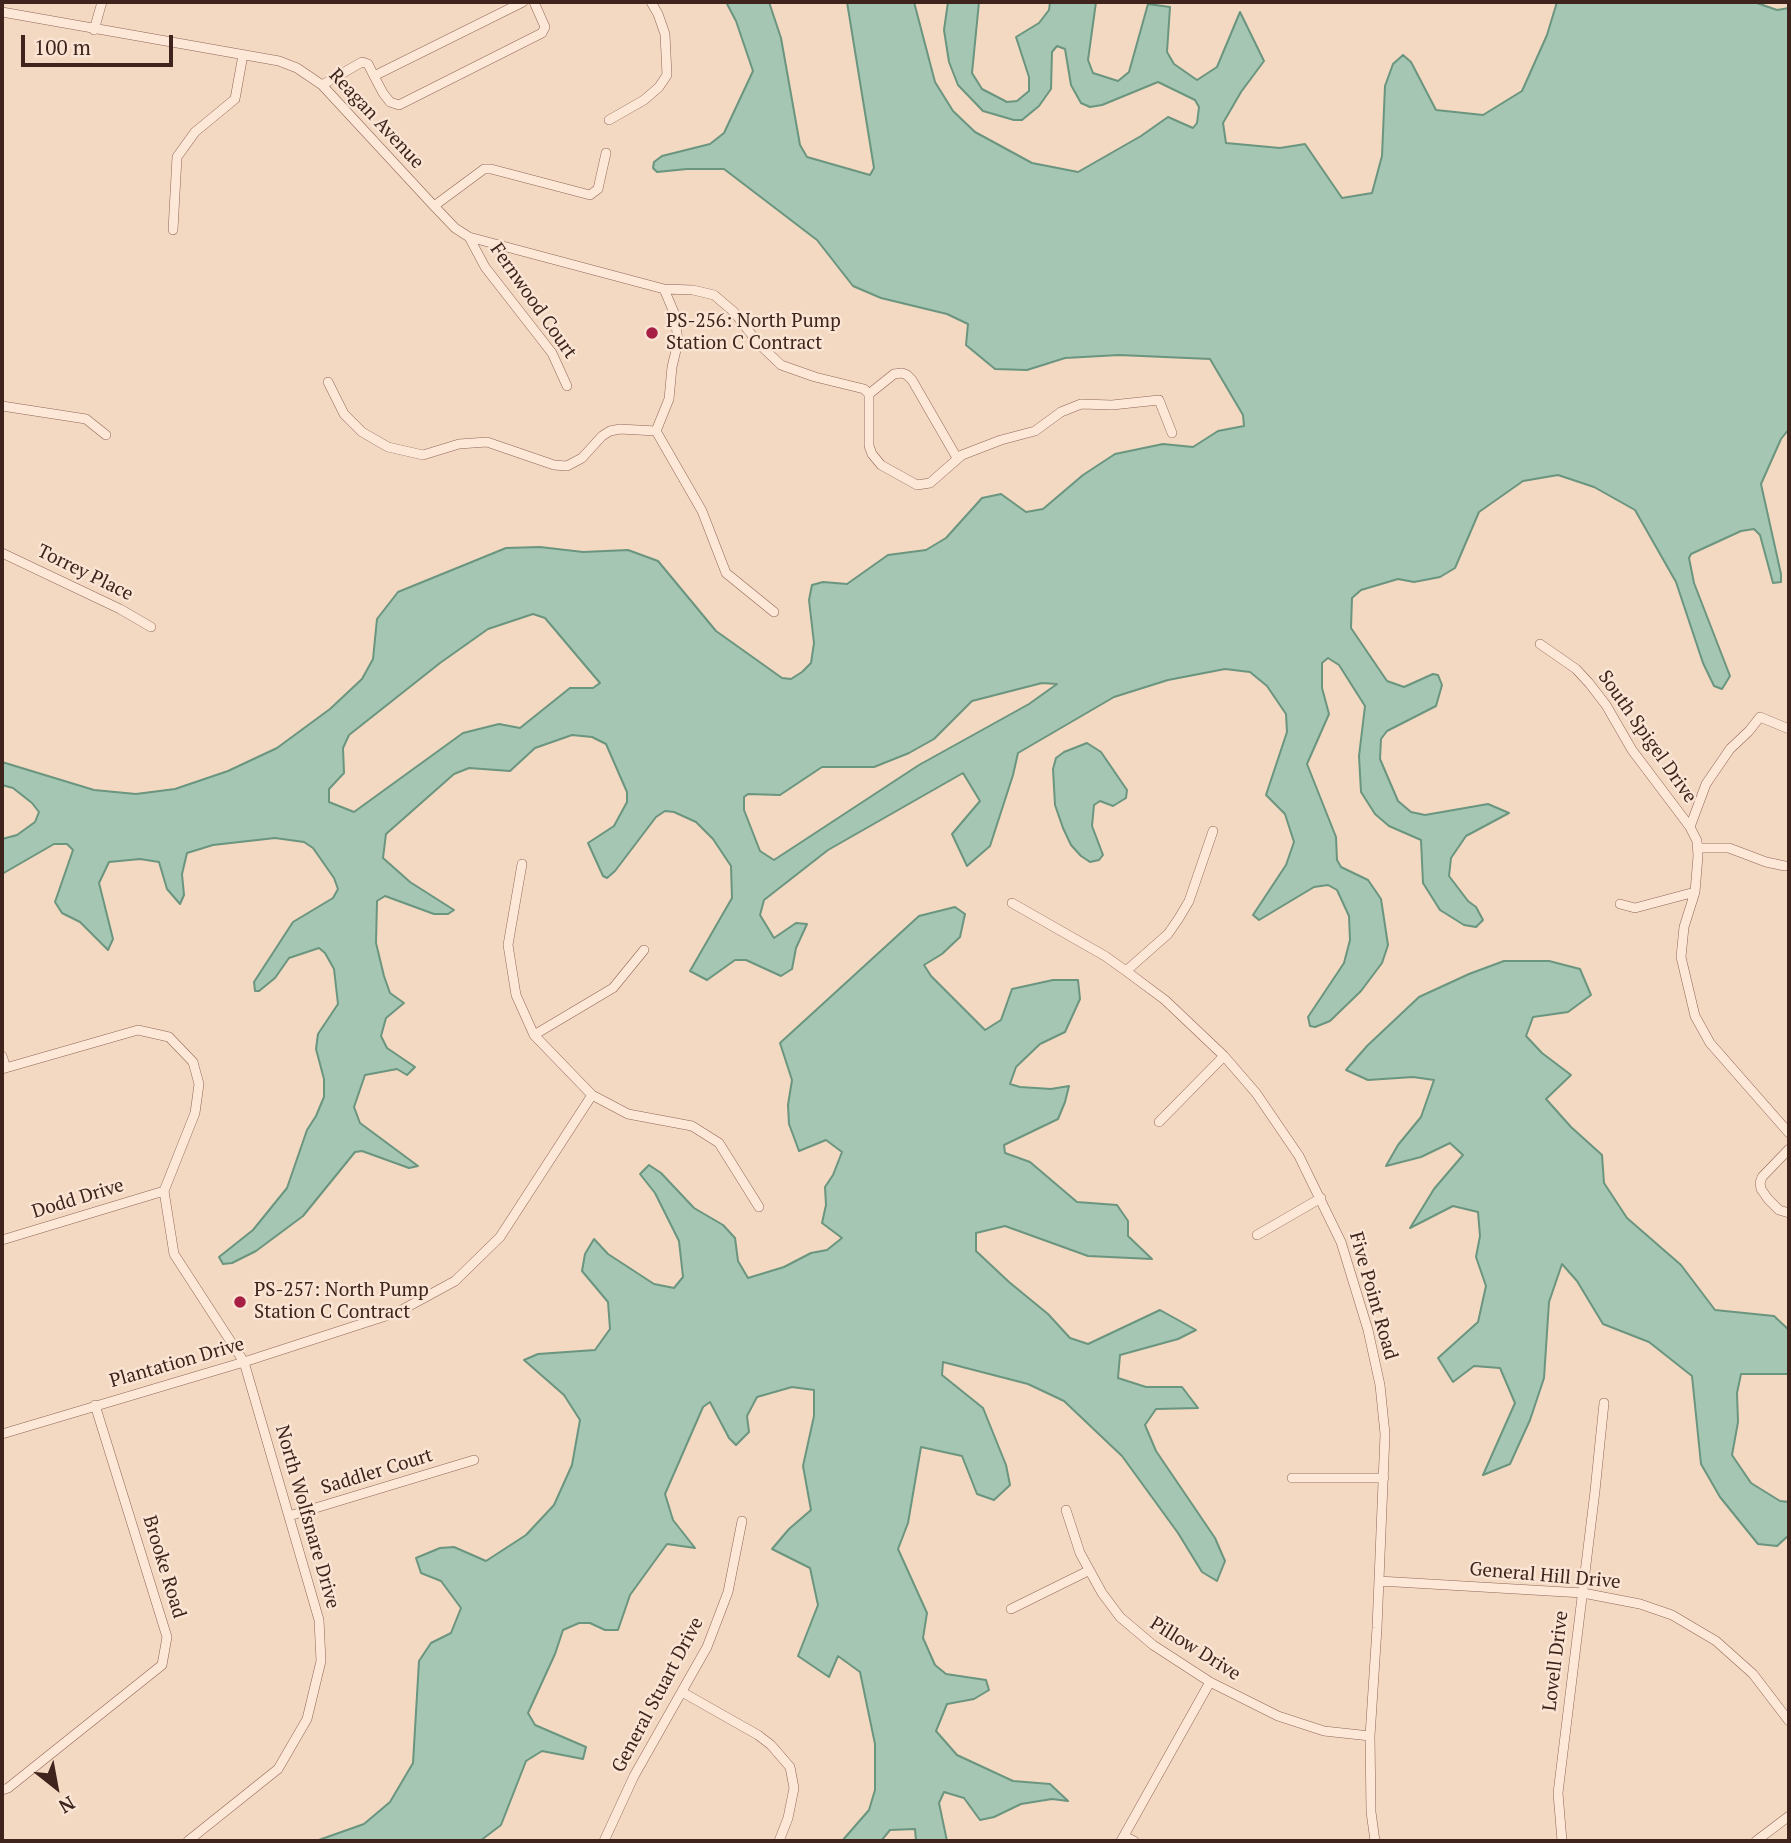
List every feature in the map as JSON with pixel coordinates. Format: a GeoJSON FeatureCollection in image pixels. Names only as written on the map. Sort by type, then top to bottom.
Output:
{"type":"FeatureCollection","features":[{"type":"Feature","properties":{"kind":"street"},"geometry":{"type":"LineString","coordinates":[[94,30],[102,2]]}},
{"type":"Feature","properties":{"kind":"street"},"geometry":{"type":"LineString","coordinates":[[374,76],[523,2]]}},
{"type":"Feature","properties":{"kind":"street"},"geometry":{"type":"LineString","coordinates":[[322,85],[362,62],[368,64],[383,93],[394,104],[399,105],[542,33],[545,27],[534,2]]}},
{"type":"Feature","properties":{"kind":"street"},"geometry":{"type":"LineString","coordinates":[[609,120],[644,100],[664,82],[668,64],[667,44],[662,22],[651,2]]}},
{"type":"Feature","properties":{"kind":"street","name":"Reagan Avenue"},"geometry":{"type":"LineString","coordinates":[[2,12],[279,61],[296,68],[322,85],[454,228],[470,237],[664,289],[693,289],[714,295],[734,312],[781,365],[806,375],[864,389],[869,394]]}},
{"type":"Feature","properties":{"kind":"street"},"geometry":{"type":"LineString","coordinates":[[173,230],[177,157],[195,132],[235,99],[243,55]]}},
{"type":"Feature","properties":{"kind":"street"},"geometry":{"type":"LineString","coordinates":[[434,206],[484,169],[590,195],[598,189],[606,153]]}},
{"type":"Feature","properties":{"kind":"street","name":"Fernwood Court"},"geometry":{"type":"LineString","coordinates":[[470,237],[485,267],[552,353],[568,386]]}},
{"type":"Feature","properties":{"kind":"street"},"geometry":{"type":"LineString","coordinates":[[656,431],[670,399],[672,367],[678,342],[675,315],[664,289]]}},
{"type":"Feature","properties":{"kind":"street"},"geometry":{"type":"LineString","coordinates":[[957,457],[907,375],[894,374],[869,394],[869,446],[872,454],[881,465],[917,485],[924,485],[938,478],[957,457],[1001,440],[1035,431],[1061,412],[1080,404],[1112,405],[1159,400],[1172,433]]}},
{"type":"Feature","properties":{"kind":"street"},"geometry":{"type":"LineString","coordinates":[[327,382],[344,414],[362,432],[388,447],[423,455],[459,444],[487,442],[554,465],[567,466],[582,458],[610,431],[656,431]]}},
{"type":"Feature","properties":{"kind":"street"},"geometry":{"type":"LineString","coordinates":[[2,405],[86,419],[106,435]]}},
{"type":"Feature","properties":{"kind":"street"},"geometry":{"type":"LineString","coordinates":[[656,431],[702,510],[726,573],[774,612]]}},
{"type":"Feature","properties":{"kind":"street","name":"Torrey Place"},"geometry":{"type":"LineString","coordinates":[[2,553],[152,627]]}},
{"type":"Feature","properties":{"kind":"street","name":"South Spigel Drive"},"geometry":{"type":"LineString","coordinates":[[1540,644],[1577,669],[1589,683],[1606,705],[1632,750],[1690,827],[1698,848],[1698,874],[1685,927],[1681,957],[1695,1016],[1710,1043],[1789,1133]]}},
{"type":"Feature","properties":{"kind":"street","name":"South Spigel Drive"},"geometry":{"type":"LineString","coordinates":[[1690,827],[1700,797],[1713,772],[1760,717],[1789,729]]}},
{"type":"Feature","properties":{"kind":"street"},"geometry":{"type":"LineString","coordinates":[[1126,971],[1168,934],[1179,918],[1189,901],[1213,831]]}},
{"type":"Feature","properties":{"kind":"street"},"geometry":{"type":"LineString","coordinates":[[1698,848],[1729,848],[1766,863],[1785,866]]}},
{"type":"Feature","properties":{"kind":"street"},"geometry":{"type":"LineString","coordinates":[[522,864],[508,945],[516,995],[534,1035],[592,1095],[628,1114],[692,1126],[719,1143],[759,1208]]}},
{"type":"Feature","properties":{"kind":"street"},"geometry":{"type":"LineString","coordinates":[[1620,904],[1635,908],[1695,892]]}},
{"type":"Feature","properties":{"kind":"street","name":"Five Point Road"},"geometry":{"type":"LineString","coordinates":[[1012,903],[1105,956],[1126,971],[1166,1000],[1224,1056],[1280,1126],[1321,1198],[1341,1242],[1368,1330],[1383,1407],[1384,1478],[1370,1736],[1371,1812],[1375,1841]]}},
{"type":"Feature","properties":{"kind":"street"},"geometry":{"type":"LineString","coordinates":[[534,1035],[613,988],[644,950]]}},
{"type":"Feature","properties":{"kind":"street"},"geometry":{"type":"LineString","coordinates":[[2,1056],[4,1069],[138,1030],[169,1037],[192,1062],[198,1084],[195,1113],[164,1191]]}},
{"type":"Feature","properties":{"kind":"street"},"geometry":{"type":"LineString","coordinates":[[1159,1122],[1224,1056]]}},
{"type":"Feature","properties":{"kind":"street","name":"Plantation Drive"},"geometry":{"type":"LineString","coordinates":[[2,1434],[244,1362],[398,1312],[455,1281],[500,1237],[592,1095]]}},
{"type":"Feature","properties":{"kind":"street"},"geometry":{"type":"LineString","coordinates":[[1789,1149],[1762,1177],[1760,1183],[1768,1199],[1780,1210],[1789,1213]]}},
{"type":"Feature","properties":{"kind":"street","name":"Dodd Drive"},"geometry":{"type":"LineString","coordinates":[[2,1240],[164,1191]]}},
{"type":"Feature","properties":{"kind":"street","name":"North Wolfsnare Drive"},"geometry":{"type":"LineString","coordinates":[[164,1191],[174,1254],[244,1362],[319,1620],[321,1661],[307,1719],[278,1769],[188,1841]]}},
{"type":"Feature","properties":{"kind":"street"},"geometry":{"type":"LineString","coordinates":[[1257,1235],[1321,1198]]}},
{"type":"Feature","properties":{"kind":"street","name":"Lovell Drive"},"geometry":{"type":"LineString","coordinates":[[1562,1841],[1558,1793],[1604,1403]]}},
{"type":"Feature","properties":{"kind":"street","name":"Brooke Road"},"geometry":{"type":"LineString","coordinates":[[2,1790],[8,1788],[162,1665],[167,1637],[95,1405]]}},
{"type":"Feature","properties":{"kind":"street","name":"Saddler Court"},"geometry":{"type":"LineString","coordinates":[[289,1516],[474,1460]]}},
{"type":"Feature","properties":{"kind":"street"},"geometry":{"type":"LineString","coordinates":[[1292,1478],[1384,1478]]}},
{"type":"Feature","properties":{"kind":"street","name":"Pillow Drive"},"geometry":{"type":"LineString","coordinates":[[1066,1510],[1088,1571],[1108,1601],[1134,1631],[1179,1663],[1257,1707],[1306,1726],[1370,1736]]}},
{"type":"Feature","properties":{"kind":"street","name":"General Stuart Drive"},"geometry":{"type":"LineString","coordinates":[[604,1841],[634,1776],[707,1647],[729,1592],[742,1521]]}},
{"type":"Feature","properties":{"kind":"street"},"geometry":{"type":"LineString","coordinates":[[1011,1609],[1088,1571]]}},
{"type":"Feature","properties":{"kind":"street","name":"General Hill Drive"},"geometry":{"type":"LineString","coordinates":[[1379,1581],[1583,1593],[1620,1598],[1672,1615],[1716,1641],[1753,1674],[1789,1721]]}},
{"type":"Feature","properties":{"kind":"street"},"geometry":{"type":"LineString","coordinates":[[1134,1841],[1123,1838],[1210,1682]]}},
{"type":"Feature","properties":{"kind":"street"},"geometry":{"type":"LineString","coordinates":[[682,1692],[758,1735],[771,1745],[790,1768],[794,1788],[788,1818],[779,1841]]}},
{"type":"Feature","properties":{"kind":"street"},"geometry":{"type":"LineString","coordinates":[[1756,1841],[1789,1816]]}},
{"type":"Feature","properties":{"kind":"shaded area"},"geometry":{"type":"Polygon","coordinates":[[[726,2],[769,2],[781,38],[800,145],[807,157],[870,175],[874,168],[847,2],[914,2],[935,82],[953,111],[975,132],[1032,163],[1078,172],[1141,136],[1168,117],[1193,128],[1197,123],[1199,107],[1195,100],[1158,82],[1102,105],[1090,107],[1081,103],[1071,85],[1065,49],[1057,46],[1052,52],[1051,89],[1039,106],[1022,120],[983,111],[958,85],[949,62],[944,30],[948,2],[979,2],[972,73],[982,89],[1007,102],[1017,101],[1029,91],[1029,77],[1016,37],[1039,23],[1049,10],[1050,2],[1096,2],[1088,60],[1093,73],[1118,81],[1129,72],[1148,4],[1170,7],[1167,52],[1174,64],[1197,80],[1217,67],[1240,12],[1264,61],[1223,123],[1226,143],[1280,148],[1305,144],[1342,198],[1372,193],[1382,156],[1385,86],[1393,64],[1403,55],[1411,62],[1436,110],[1483,115],[1522,91],[1547,35],[1557,2],[1754,2],[1777,10],[1789,8],[1789,429],[1781,439],[1761,484],[1781,582],[1773,583],[1760,535],[1754,529],[1741,531],[1691,554],[1689,558],[1694,583],[1730,676],[1722,689],[1714,686],[1703,663],[1676,582],[1635,510],[1594,487],[1558,475],[1523,481],[1479,512],[1455,568],[1440,577],[1414,582],[1398,579],[1361,590],[1352,598],[1351,628],[1387,681],[1404,687],[1433,674],[1438,675],[1442,685],[1436,706],[1387,731],[1381,739],[1380,759],[1398,801],[1411,812],[1425,815],[1488,804],[1509,813],[1466,836],[1451,858],[1449,876],[1476,907],[1483,920],[1476,927],[1464,925],[1440,910],[1423,883],[1421,840],[1389,826],[1375,814],[1361,792],[1359,756],[1365,706],[1339,665],[1328,658],[1322,663],[1322,688],[1329,714],[1307,764],[1336,837],[1337,860],[1341,867],[1368,880],[1381,899],[1388,945],[1382,963],[1361,991],[1330,1021],[1315,1027],[1310,1026],[1308,1017],[1344,963],[1350,940],[1349,916],[1337,890],[1328,885],[1314,887],[1259,920],[1253,915],[1286,865],[1294,842],[1285,814],[1266,795],[1287,732],[1286,714],[1267,686],[1250,672],[1225,669],[1168,680],[1114,697],[1018,753],[990,846],[967,866],[952,834],[980,801],[963,773],[828,850],[764,900],[760,915],[774,938],[796,923],[807,924],[796,948],[792,969],[781,976],[746,960],[735,960],[707,980],[690,971],[732,898],[731,866],[713,839],[696,822],[665,811],[656,817],[615,871],[607,878],[603,876],[588,843],[614,826],[627,802],[627,792],[606,744],[592,737],[572,735],[535,748],[510,771],[469,768],[454,774],[386,834],[383,858],[410,882],[454,910],[448,914],[434,914],[385,896],[377,901],[376,943],[384,976],[390,993],[404,1003],[386,1018],[381,1036],[387,1048],[415,1067],[407,1075],[397,1069],[365,1075],[354,1107],[360,1123],[418,1166],[409,1168],[362,1151],[355,1152],[303,1216],[256,1251],[232,1263],[223,1264],[219,1257],[253,1230],[287,1188],[307,1130],[324,1097],[324,1079],[316,1049],[318,1034],[338,1004],[334,969],[325,953],[319,948],[289,958],[275,978],[259,991],[255,991],[254,982],[293,922],[333,898],[338,889],[334,878],[313,848],[304,842],[275,838],[213,845],[187,853],[182,874],[184,895],[180,904],[167,889],[159,862],[140,859],[109,862],[99,883],[113,939],[108,950],[80,922],[62,913],[55,902],[73,850],[67,844],[54,844],[2,874],[2,839],[17,835],[35,822],[39,812],[13,788],[2,785],[2,762],[94,790],[136,794],[175,789],[228,771],[277,748],[330,709],[362,679],[373,659],[377,619],[398,592],[506,548],[540,547],[583,552],[628,550],[658,561],[716,631],[782,678],[791,679],[811,663],[814,643],[809,600],[812,585],[823,582],[847,584],[888,555],[926,550],[946,538],[982,498],[1001,494],[1026,512],[1043,509],[1083,475],[1115,454],[1163,444],[1193,447],[1218,431],[1244,426],[1243,415],[1210,359],[1119,355],[1065,358],[1027,370],[995,369],[966,345],[968,324],[947,314],[881,298],[853,286],[817,240],[724,169],[657,172],[653,168],[654,162],[662,156],[710,144],[724,133],[753,71],[736,21],[726,2]],[[533,614],[488,629],[349,735],[343,748],[344,773],[329,789],[329,802],[354,812],[463,733],[499,724],[520,728],[570,688],[593,688],[600,683],[545,618],[533,614]],[[1042,683],[972,701],[934,739],[909,753],[874,767],[822,767],[780,795],[748,794],[744,797],[744,810],[760,851],[774,860],[919,765],[1029,704],[1057,684],[1042,683]]]}},
{"type":"Feature","properties":{"kind":"shaded area"},"geometry":{"type":"Polygon","coordinates":[[[1087,743],[1101,752],[1127,790],[1126,798],[1113,806],[1100,801],[1094,805],[1092,826],[1103,855],[1099,860],[1090,862],[1071,845],[1063,828],[1055,805],[1053,769],[1056,758],[1087,743]]]}},
{"type":"Feature","properties":{"kind":"shaded area"},"geometry":{"type":"Polygon","coordinates":[[[955,907],[965,914],[960,937],[942,954],[924,965],[931,976],[985,1030],[1001,1020],[1012,989],[1053,980],[1078,980],[1080,999],[1065,1032],[1040,1044],[1016,1067],[1010,1084],[1051,1089],[1069,1086],[1058,1119],[1004,1145],[1005,1153],[1030,1162],[1077,1202],[1117,1205],[1128,1221],[1128,1236],[1152,1259],[1088,1256],[1005,1226],[976,1233],[976,1251],[1048,1314],[1070,1338],[1088,1344],[1160,1310],[1196,1330],[1178,1339],[1120,1355],[1118,1378],[1146,1387],[1182,1387],[1198,1408],[1156,1409],[1145,1425],[1156,1451],[1215,1538],[1225,1561],[1217,1581],[1202,1572],[1178,1533],[1122,1456],[1064,1401],[1028,1384],[943,1362],[942,1375],[983,1408],[1006,1465],[1010,1485],[994,1500],[977,1494],[962,1456],[921,1447],[908,1523],[898,1549],[927,1613],[923,1638],[935,1665],[946,1674],[986,1680],[989,1690],[974,1699],[947,1704],[936,1731],[957,1755],[1013,1781],[1050,1784],[1068,1801],[1052,1799],[1021,1804],[994,1817],[980,1820],[964,1798],[944,1792],[939,1803],[947,1841],[916,1841],[915,1829],[890,1830],[881,1841],[842,1841],[869,1810],[875,1790],[875,1744],[860,1672],[838,1656],[829,1677],[798,1656],[818,1605],[810,1568],[772,1549],[789,1529],[811,1510],[803,1466],[814,1416],[814,1390],[792,1387],[757,1397],[747,1416],[749,1432],[736,1445],[729,1438],[710,1402],[703,1407],[665,1494],[673,1520],[695,1548],[667,1544],[630,1595],[618,1630],[605,1630],[590,1623],[579,1623],[563,1630],[528,1713],[535,1725],[586,1747],[583,1759],[542,1751],[526,1761],[501,1825],[480,1841],[316,1841],[364,1824],[390,1802],[413,1763],[419,1661],[431,1643],[451,1633],[461,1608],[441,1581],[421,1573],[416,1558],[440,1548],[454,1547],[486,1561],[526,1535],[554,1505],[572,1465],[580,1420],[564,1395],[524,1360],[538,1354],[595,1350],[610,1329],[608,1302],[582,1271],[585,1254],[594,1239],[608,1254],[654,1284],[674,1288],[683,1277],[679,1241],[655,1193],[640,1174],[649,1165],[661,1173],[694,1208],[723,1225],[735,1238],[738,1261],[748,1278],[784,1267],[811,1253],[827,1250],[842,1238],[822,1223],[826,1205],[825,1187],[842,1152],[826,1140],[799,1151],[789,1124],[788,1105],[792,1080],[780,1043],[919,916],[955,907]]]}},
{"type":"Feature","properties":{"kind":"shaded area"},"geometry":{"type":"Polygon","coordinates":[[[1504,961],[1549,961],[1580,969],[1591,995],[1568,1012],[1533,1017],[1526,1036],[1542,1053],[1571,1075],[1546,1099],[1571,1127],[1602,1155],[1604,1183],[1627,1218],[1681,1265],[1715,1310],[1774,1316],[1789,1330],[1789,1374],[1741,1374],[1737,1393],[1738,1422],[1732,1455],[1751,1483],[1780,1501],[1789,1502],[1789,1535],[1777,1546],[1758,1544],[1720,1497],[1701,1464],[1692,1376],[1649,1342],[1603,1324],[1577,1281],[1562,1264],[1549,1302],[1544,1378],[1530,1420],[1510,1464],[1483,1475],[1515,1403],[1500,1368],[1474,1366],[1453,1382],[1438,1358],[1478,1322],[1486,1286],[1476,1257],[1480,1236],[1478,1212],[1453,1206],[1410,1228],[1434,1189],[1463,1155],[1450,1143],[1421,1157],[1386,1166],[1398,1145],[1421,1117],[1434,1080],[1413,1077],[1368,1080],[1346,1070],[1367,1046],[1419,997],[1504,961]]]}},
{"type":"Feature","properties":{"kind":"place","name":"PS-256: North Pump Station C Contract"},"geometry":{"type":"Point","coordinates":[652,333]}},
{"type":"Feature","properties":{"kind":"place","name":"PS-257: North Pump Station C Contract"},"geometry":{"type":"Point","coordinates":[240,1302]}}]}
